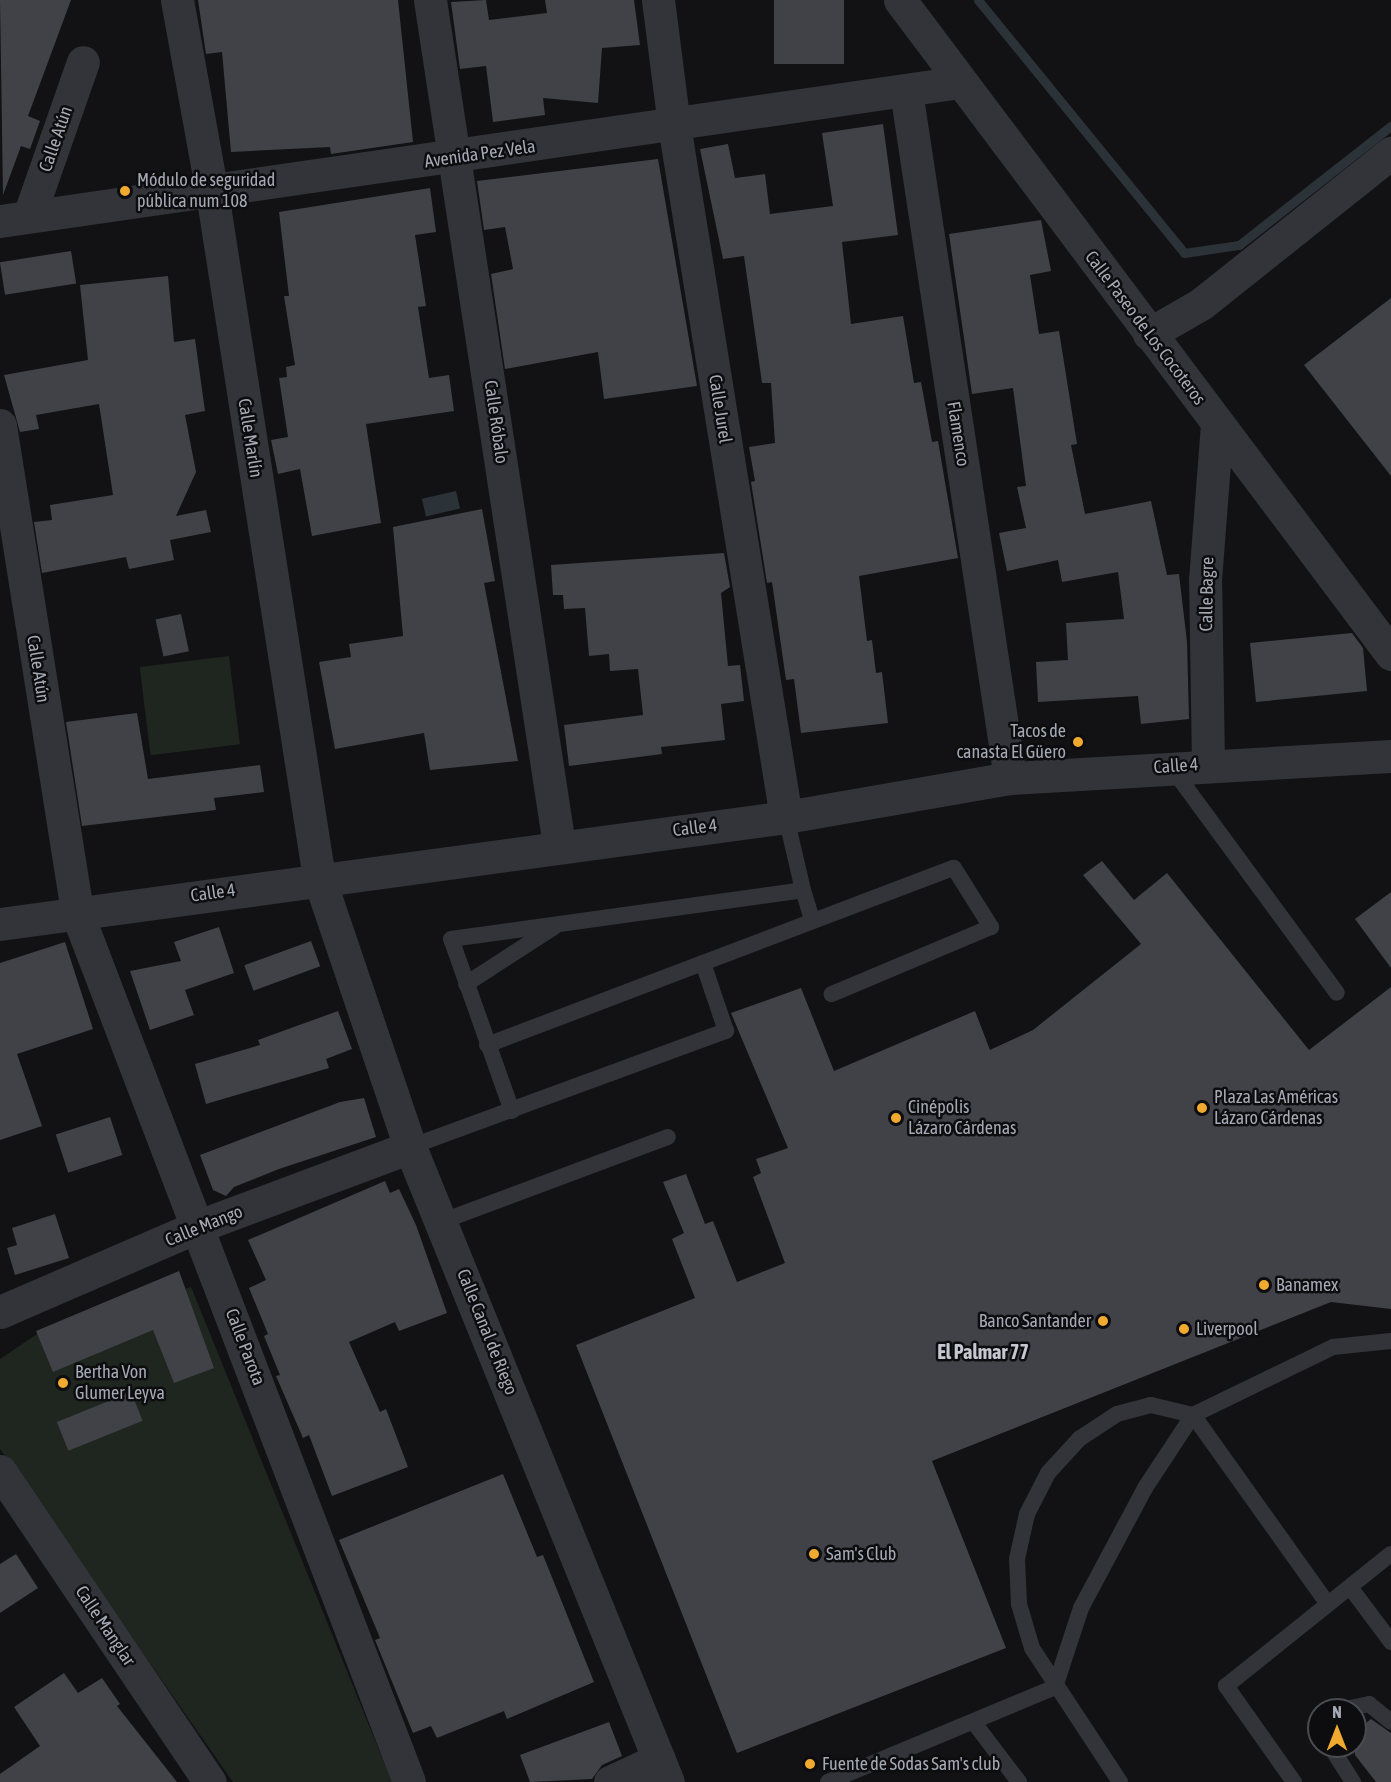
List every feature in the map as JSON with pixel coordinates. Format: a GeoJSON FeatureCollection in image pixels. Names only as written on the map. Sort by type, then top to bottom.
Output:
{"type":"FeatureCollection","features":[{"type":"Feature","properties":{"kind":"street","name":"Calle Marlín"},"geometry":{"type":"LineString","coordinates":[[177,0],[212,194],[319,878]]}},
{"type":"Feature","properties":{"kind":"street","name":"Calle Róbalo"},"geometry":{"type":"LineString","coordinates":[[430,0],[457,157],[559,845]]}},
{"type":"Feature","properties":{"kind":"street","name":"Calle Jurel"},"geometry":{"type":"LineString","coordinates":[[658,0],[674,125],[786,817]]}},
{"type":"Feature","properties":{"kind":"street","name":"Calle Paseo de Los Cocoteros"},"geometry":{"type":"LineString","coordinates":[[900,0],[1391,654]]}},
{"type":"Feature","properties":{"kind":"street","name":"Calle Atún"},"geometry":{"type":"LineString","coordinates":[[14,218],[83,62]]}},
{"type":"Feature","properties":{"kind":"street","name":"Avenida Pez Vela"},"geometry":{"type":"LineString","coordinates":[[14,218],[212,194],[960,82]]}},
{"type":"Feature","properties":{"kind":"street","name":"Flamenco"},"geometry":{"type":"LineString","coordinates":[[906,91],[1010,778]]}},
{"type":"Feature","properties":{"kind":"street"},"geometry":{"type":"LineString","coordinates":[[1149,334],[1202,304],[1391,153]]}},
{"type":"Feature","properties":{"kind":"street","name":"Calle Atún"},"geometry":{"type":"LineString","coordinates":[[0,424],[77,913]]}},
{"type":"Feature","properties":{"kind":"street","name":"Calle Bagre"},"geometry":{"type":"LineString","coordinates":[[1209,764],[1205,580],[1217,424]]}},
{"type":"Feature","properties":{"kind":"street","name":"Calle 4"},"geometry":{"type":"LineString","coordinates":[[0,924],[559,845],[786,817],[1010,778],[1170,766],[1391,756]]}},
{"type":"Feature","properties":{"kind":"street","name":"Calle Canal de Riego"},"geometry":{"type":"LineString","coordinates":[[319,878],[410,1147],[442,1221],[663,1770]]}},
{"type":"Feature","properties":{"kind":"street","name":"Calle Parota"},"geometry":{"type":"LineString","coordinates":[[77,913],[199,1226],[409,1782]]}},
{"type":"Feature","properties":{"kind":"street","name":"Calle Mango"},"geometry":{"type":"LineString","coordinates":[[0,1312],[199,1226],[410,1147]]}},
{"type":"Feature","properties":{"kind":"street","name":"Calle Manglar"},"geometry":{"type":"LineString","coordinates":[[0,1471],[210,1782]]}},
{"type":"Feature","properties":{"kind":"street"},"geometry":{"type":"LineString","coordinates":[[610,1782],[663,1770]]}},
{"type":"Feature","properties":{"kind":"lane"},"geometry":{"type":"LineString","coordinates":[[1170,766],[1337,993]]}},
{"type":"Feature","properties":{"kind":"lane"},"geometry":{"type":"LineString","coordinates":[[786,817],[802,890],[812,920]]}},
{"type":"Feature","properties":{"kind":"lane"},"geometry":{"type":"LineString","coordinates":[[487,1045],[954,868],[991,927],[832,994]]}},
{"type":"Feature","properties":{"kind":"lane"},"geometry":{"type":"LineString","coordinates":[[512,1111],[487,1045],[452,939],[802,890]]}},
{"type":"Feature","properties":{"kind":"lane"},"geometry":{"type":"LineString","coordinates":[[466,984],[558,924]]}},
{"type":"Feature","properties":{"kind":"lane"},"geometry":{"type":"LineString","coordinates":[[410,1147],[726,1031],[703,963]]}},
{"type":"Feature","properties":{"kind":"lane"},"geometry":{"type":"LineString","coordinates":[[442,1221],[668,1137]]}},
{"type":"Feature","properties":{"kind":"lane"},"geometry":{"type":"LineString","coordinates":[[828,1782],[975,1724],[1055,1688],[1092,1588],[1145,1488],[1194,1415],[1333,1347],[1391,1341]]}},
{"type":"Feature","properties":{"kind":"lane"},"geometry":{"type":"LineString","coordinates":[[1120,1782],[1055,1688],[1032,1648],[1019,1604],[1017,1559],[1027,1514],[1056,1465],[1079,1439],[1117,1414],[1151,1405],[1194,1415],[1329,1604]]}},
{"type":"Feature","properties":{"kind":"lane"},"geometry":{"type":"LineString","coordinates":[[1294,1782],[1226,1686],[1391,1554]]}},
{"type":"Feature","properties":{"kind":"lane"},"geometry":{"type":"LineString","coordinates":[[1350,1587],[1391,1642]]}},
{"type":"Feature","properties":{"kind":"lane"},"geometry":{"type":"LineString","coordinates":[[1367,1704],[1391,1722]]}},
{"type":"Feature","properties":{"kind":"lane"},"geometry":{"type":"LineString","coordinates":[[975,1724],[1019,1782]]}},
{"type":"Feature","properties":{"kind":"lane"},"geometry":{"type":"LineString","coordinates":[[1338,1758],[1353,1782]]}},
{"type":"Feature","properties":{"kind":"shaded area"},"geometry":{"type":"Polygon","coordinates":[[[456,491],[460,509],[426,516],[422,499],[456,491]]]}},
{"type":"Feature","properties":{"kind":"shaded area"},"geometry":{"type":"Polygon","coordinates":[[[229,656],[240,744],[151,755],[140,667],[229,656]]]}},
{"type":"Feature","properties":{"kind":"shaded area"},"geometry":{"type":"Polygon","coordinates":[[[191,1287],[392,1782],[233,1782],[0,1449],[0,1359],[40,1332],[191,1287]]]}},
{"type":"Feature","properties":{"kind":"building"},"geometry":{"type":"Polygon","coordinates":[[[0,0],[71,0],[28,116],[40,121],[30,149],[21,146],[3,195],[0,0]]]}},
{"type":"Feature","properties":{"kind":"building"},"geometry":{"type":"Polygon","coordinates":[[[198,0],[398,0],[413,142],[331,154],[330,147],[231,152],[222,52],[206,54],[198,0]]]}},
{"type":"Feature","properties":{"kind":"building"},"geometry":{"type":"Polygon","coordinates":[[[486,0],[489,20],[547,13],[545,0],[634,0],[640,45],[602,48],[598,103],[543,98],[545,115],[493,122],[486,66],[460,69],[451,2],[486,0]]]}},
{"type":"Feature","properties":{"kind":"building"},"geometry":{"type":"Polygon","coordinates":[[[774,0],[844,0],[844,64],[774,64],[774,0]]]}},
{"type":"Feature","properties":{"kind":"building"},"geometry":{"type":"Polygon","coordinates":[[[883,124],[898,235],[842,242],[851,324],[903,316],[914,383],[921,382],[932,442],[938,441],[958,558],[859,576],[867,641],[872,640],[876,673],[882,672],[888,723],[801,733],[794,679],[786,680],[772,582],[767,583],[751,482],[755,481],[749,447],[775,443],[771,383],[762,383],[744,256],[723,259],[700,149],[728,144],[735,178],[765,174],[770,214],[833,206],[822,133],[883,124]]]}},
{"type":"Feature","properties":{"kind":"building"},"geometry":{"type":"Polygon","coordinates":[[[658,159],[697,386],[604,399],[598,352],[505,369],[491,274],[513,269],[505,227],[484,230],[477,181],[658,159]]]}},
{"type":"Feature","properties":{"kind":"building"},"geometry":{"type":"Polygon","coordinates":[[[430,188],[436,232],[415,235],[426,306],[418,307],[429,378],[449,375],[454,411],[366,424],[381,523],[312,536],[300,469],[278,474],[271,440],[288,437],[279,378],[287,377],[286,367],[295,365],[284,296],[289,296],[279,212],[430,188]]]}},
{"type":"Feature","properties":{"kind":"building"},"geometry":{"type":"Polygon","coordinates":[[[1041,220],[1051,271],[1030,275],[1039,334],[1059,331],[1077,444],[1071,445],[1085,514],[1151,501],[1167,575],[1179,574],[1187,642],[1189,719],[1141,724],[1138,696],[1038,702],[1036,662],[1068,660],[1066,623],[1124,619],[1118,572],[1062,582],[1058,560],[1007,571],[999,533],[1026,528],[1017,487],[1026,486],[1013,388],[972,394],[949,234],[1041,220]]]}},
{"type":"Feature","properties":{"kind":"building"},"geometry":{"type":"Polygon","coordinates":[[[71,251],[76,284],[5,295],[0,262],[71,251]]]}},
{"type":"Feature","properties":{"kind":"building"},"geometry":{"type":"Polygon","coordinates":[[[168,276],[174,342],[195,339],[205,411],[185,415],[196,472],[176,516],[206,510],[211,532],[170,540],[174,560],[129,569],[126,557],[42,573],[34,522],[52,520],[50,505],[113,495],[99,404],[36,415],[39,429],[20,432],[4,375],[88,360],[80,285],[168,276]]]}},
{"type":"Feature","properties":{"kind":"building"},"geometry":{"type":"Polygon","coordinates":[[[1391,298],[1391,476],[1304,365],[1391,298]]]}},
{"type":"Feature","properties":{"kind":"building"},"geometry":{"type":"Polygon","coordinates":[[[482,509],[495,581],[484,583],[518,761],[430,770],[424,733],[335,749],[319,662],[351,657],[349,644],[403,636],[393,527],[482,509]]]}},
{"type":"Feature","properties":{"kind":"building"},"geometry":{"type":"Polygon","coordinates":[[[724,553],[730,587],[721,593],[728,666],[740,665],[744,701],[721,704],[725,740],[661,747],[662,754],[569,766],[564,725],[643,715],[638,669],[610,671],[609,654],[589,656],[585,608],[564,609],[563,595],[553,595],[551,565],[724,553]]]}},
{"type":"Feature","properties":{"kind":"building"},"geometry":{"type":"Polygon","coordinates":[[[181,614],[189,651],[163,657],[156,619],[181,614]]]}},
{"type":"Feature","properties":{"kind":"building"},"geometry":{"type":"Polygon","coordinates":[[[1352,633],[1363,648],[1367,691],[1256,702],[1250,643],[1352,633]]]}},
{"type":"Feature","properties":{"kind":"building"},"geometry":{"type":"Polygon","coordinates":[[[137,713],[148,779],[260,765],[264,792],[214,798],[216,810],[82,826],[66,722],[137,713]]]}},
{"type":"Feature","properties":{"kind":"building"},"geometry":{"type":"Polygon","coordinates":[[[1102,861],[1134,900],[1167,873],[1309,1050],[1391,987],[1391,1309],[1331,1302],[932,1461],[1006,1648],[737,1753],[576,1345],[695,1298],[672,1239],[684,1233],[663,1182],[686,1174],[705,1224],[713,1221],[737,1282],[785,1263],[753,1177],[761,1173],[756,1159],[788,1148],[731,1013],[801,988],[834,1071],[975,1011],[990,1050],[1033,1030],[1141,944],[1083,875],[1102,861]]]}},
{"type":"Feature","properties":{"kind":"building"},"geometry":{"type":"Polygon","coordinates":[[[1391,892],[1391,968],[1355,919],[1391,892]]]}},
{"type":"Feature","properties":{"kind":"building"},"geometry":{"type":"Polygon","coordinates":[[[219,927],[234,973],[185,990],[194,1015],[150,1030],[130,971],[181,961],[174,942],[219,927]]]}},
{"type":"Feature","properties":{"kind":"building"},"geometry":{"type":"Polygon","coordinates":[[[311,941],[320,966],[254,991],[244,965],[311,941]]]}},
{"type":"Feature","properties":{"kind":"building"},"geometry":{"type":"Polygon","coordinates":[[[65,942],[93,1029],[17,1054],[42,1126],[0,1140],[0,963],[65,942]]]}},
{"type":"Feature","properties":{"kind":"building"},"geometry":{"type":"Polygon","coordinates":[[[338,1011],[352,1049],[326,1059],[329,1068],[206,1104],[195,1064],[260,1045],[258,1040],[338,1011]]]}},
{"type":"Feature","properties":{"kind":"building"},"geometry":{"type":"Polygon","coordinates":[[[364,1098],[376,1137],[279,1169],[234,1187],[226,1196],[213,1190],[200,1155],[340,1102],[364,1098]]]}},
{"type":"Feature","properties":{"kind":"building"},"geometry":{"type":"Polygon","coordinates":[[[110,1117],[122,1155],[68,1173],[56,1135],[110,1117]]]}},
{"type":"Feature","properties":{"kind":"building"},"geometry":{"type":"Polygon","coordinates":[[[385,1181],[390,1193],[399,1189],[416,1225],[447,1313],[399,1331],[395,1322],[349,1342],[380,1412],[386,1409],[408,1467],[332,1496],[309,1435],[303,1438],[276,1376],[280,1375],[264,1336],[268,1334],[249,1288],[266,1280],[248,1240],[385,1181]]]}},
{"type":"Feature","properties":{"kind":"building"},"geometry":{"type":"Polygon","coordinates":[[[55,1214],[69,1258],[15,1275],[7,1248],[17,1245],[12,1228],[55,1214]]]}},
{"type":"Feature","properties":{"kind":"building"},"geometry":{"type":"Polygon","coordinates":[[[179,1271],[214,1368],[174,1383],[153,1330],[53,1372],[36,1331],[179,1271]]]}},
{"type":"Feature","properties":{"kind":"building"},"geometry":{"type":"Polygon","coordinates":[[[131,1392],[143,1421],[68,1451],[57,1422],[131,1392]]]}},
{"type":"Feature","properties":{"kind":"building"},"geometry":{"type":"Polygon","coordinates":[[[503,1474],[537,1557],[543,1555],[594,1682],[507,1719],[504,1711],[437,1738],[431,1726],[413,1733],[375,1640],[380,1638],[339,1540],[503,1474]]]}},
{"type":"Feature","properties":{"kind":"building"},"geometry":{"type":"Polygon","coordinates":[[[16,1554],[38,1588],[0,1613],[0,1564],[16,1554]]]}},
{"type":"Feature","properties":{"kind":"building"},"geometry":{"type":"Polygon","coordinates":[[[64,1673],[78,1693],[102,1678],[120,1704],[117,1706],[177,1782],[0,1782],[0,1774],[40,1746],[14,1707],[64,1673]]]}},
{"type":"Feature","properties":{"kind":"building"},"geometry":{"type":"Polygon","coordinates":[[[1371,1719],[1391,1733],[1391,1782],[1376,1782],[1357,1758],[1367,1758],[1367,1722],[1371,1719]]]}},
{"type":"Feature","properties":{"kind":"building"},"geometry":{"type":"Polygon","coordinates":[[[609,1722],[622,1756],[602,1765],[592,1779],[530,1782],[520,1755],[609,1722]]]}},
{"type":"Feature","properties":{"kind":"waterway"},"geometry":{"type":"LineString","coordinates":[[978,0],[1184,253],[1239,245],[1391,126]]}},
{"type":"Feature","properties":{"kind":"place","name":"Módulo de seguridad pública num 108"},"geometry":{"type":"Point","coordinates":[125,191]}},
{"type":"Feature","properties":{"kind":"place","name":"Tacos de canasta El Güero"},"geometry":{"type":"Point","coordinates":[1078,742]}},
{"type":"Feature","properties":{"kind":"place","name":"Plaza Las Américas Lázaro Cárdenas"},"geometry":{"type":"Point","coordinates":[1202,1108]}},
{"type":"Feature","properties":{"kind":"place","name":"Cinépolis Lázaro Cárdenas"},"geometry":{"type":"Point","coordinates":[896,1118]}},
{"type":"Feature","properties":{"kind":"place","name":"Banamex"},"geometry":{"type":"Point","coordinates":[1264,1285]}},
{"type":"Feature","properties":{"kind":"place","name":"Banco Santander"},"geometry":{"type":"Point","coordinates":[1103,1321]}},
{"type":"Feature","properties":{"kind":"place","name":"Liverpool"},"geometry":{"type":"Point","coordinates":[1184,1329]}},
{"type":"Feature","properties":{"kind":"place","name":"Bertha Von Glumer Leyva"},"geometry":{"type":"Point","coordinates":[63,1383]}},
{"type":"Feature","properties":{"kind":"place","name":"Sam's Club"},"geometry":{"type":"Point","coordinates":[814,1554]}},
{"type":"Feature","properties":{"kind":"place","name":"Fuente de Sodas Sam's club"},"geometry":{"type":"Point","coordinates":[810,1764]}},
{"type":"Feature","properties":{"kind":"district","name":"El Palmar 77"},"geometry":{"type":"Point","coordinates":[983,1351]}}]}
